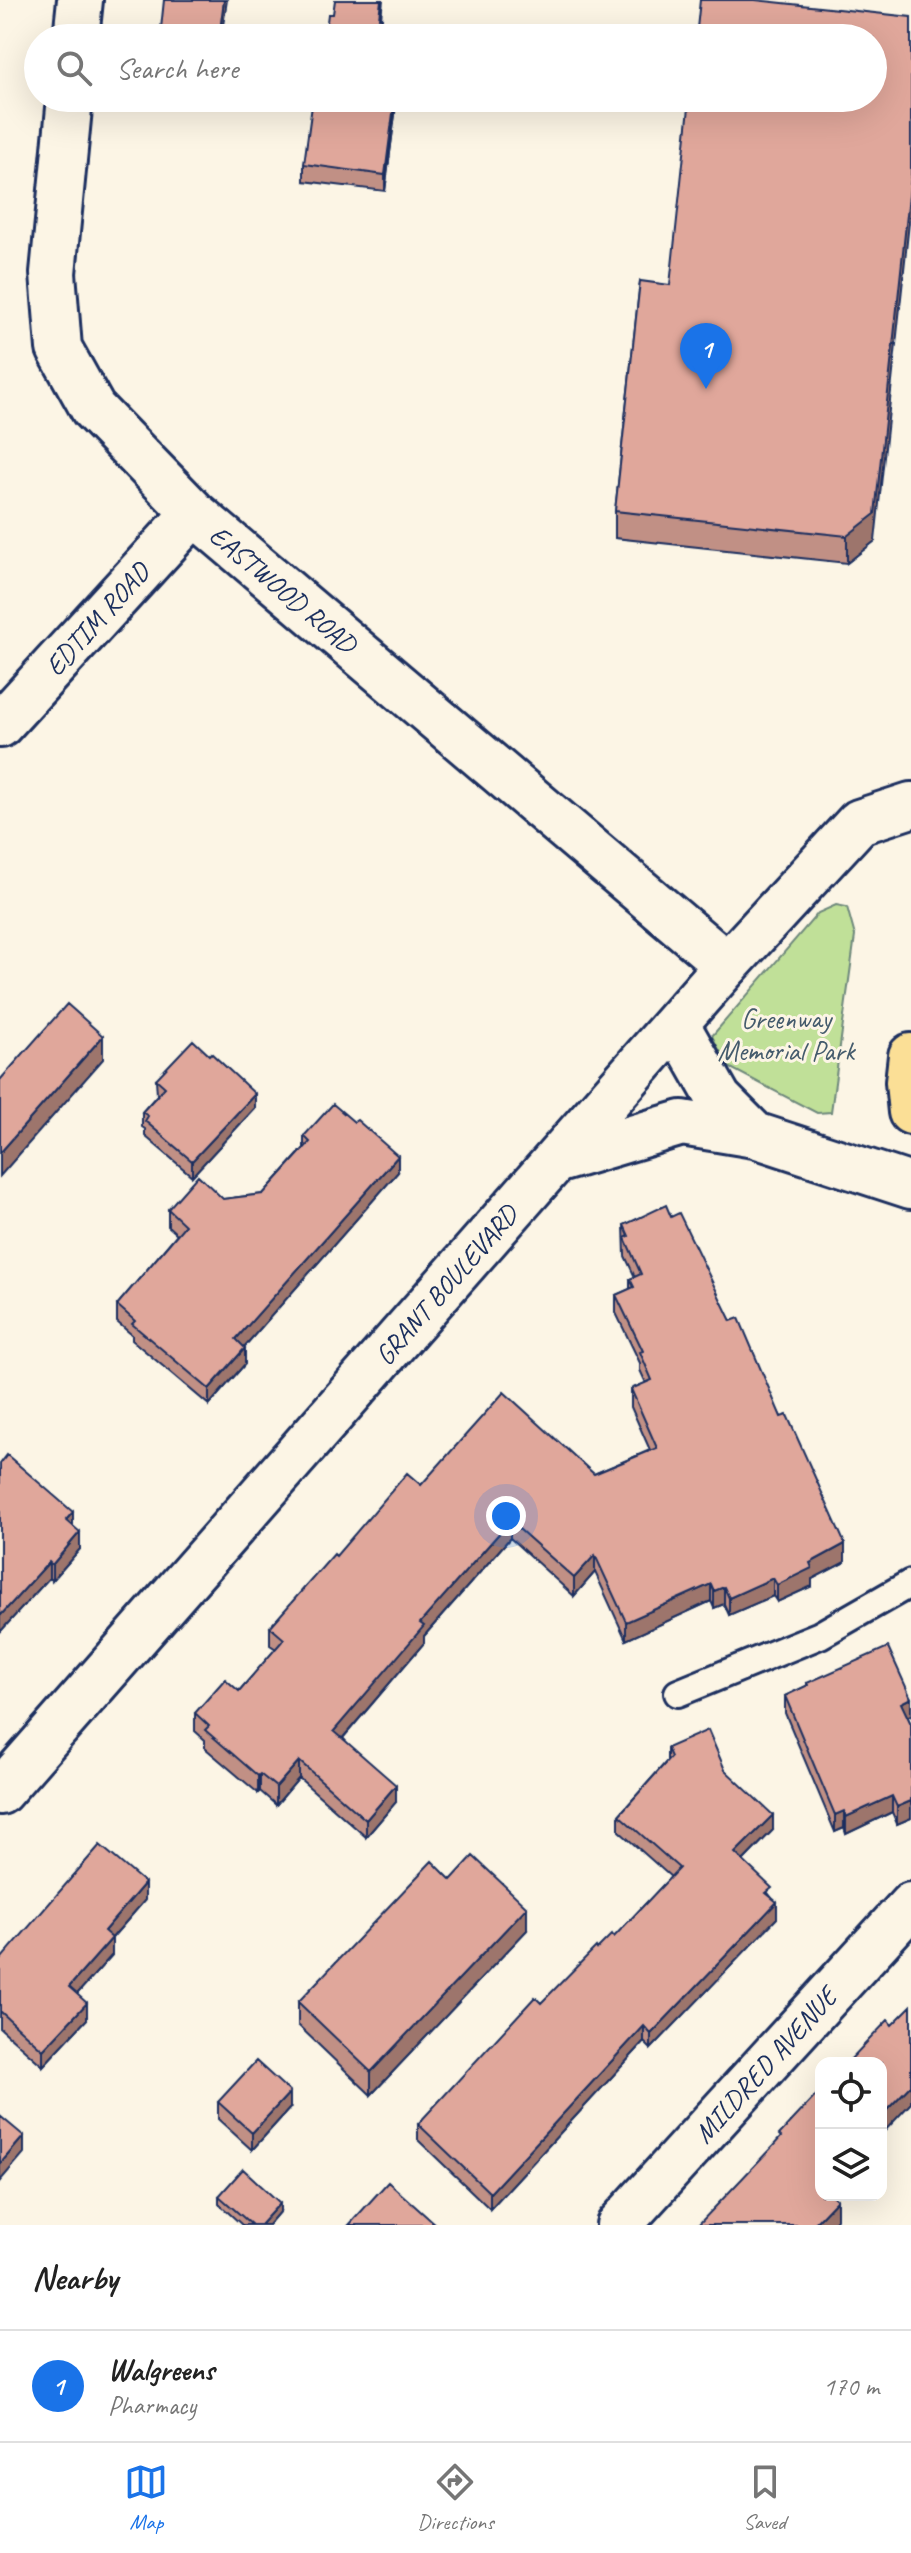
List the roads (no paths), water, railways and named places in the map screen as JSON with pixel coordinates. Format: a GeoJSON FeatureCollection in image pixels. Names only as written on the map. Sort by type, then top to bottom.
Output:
{"type":"FeatureCollection","features":[{"type":"Feature","properties":{"kind":"main road"},"geometry":{"type":"LineString","coordinates":[[911,1056],[908,1082],[911,1112]]}},
{"type":"Feature","properties":{"kind":"street"},"geometry":{"type":"LineString","coordinates":[[77,24],[80,0]]}},
{"type":"Feature","properties":{"kind":"street","name":"EASTWOOD ROAD"},"geometry":{"type":"LineString","coordinates":[[69,112],[53,273],[59,348],[93,409],[194,513],[727,965]]}},
{"type":"Feature","properties":{"kind":"street","name":"EDTIM ROAD"},"geometry":{"type":"LineString","coordinates":[[0,725],[194,513]]}},
{"type":"Feature","properties":{"kind":"street","name":"GRANT BOULEVARD"},"geometry":{"type":"LineString","coordinates":[[0,1792],[727,965],[859,822],[911,805]]}},
{"type":"Feature","properties":{"kind":"street"},"geometry":{"type":"LineString","coordinates":[[676,1023],[719,1099],[755,1135]]}},
{"type":"Feature","properties":{"kind":"street"},"geometry":{"type":"LineString","coordinates":[[555,1161],[682,1123],[755,1135],[911,1186]]}},
{"type":"Feature","properties":{"kind":"street","name":"MILDRED AVENUE"},"geometry":{"type":"LineString","coordinates":[[619,2225],[911,1905]]}},
{"type":"Feature","properties":{"kind":"lane"},"geometry":{"type":"LineString","coordinates":[[678,1693],[820,1635],[911,1583]]}},
{"type":"Feature","properties":{"kind":"place","name":"Walgreens"},"geometry":{"type":"Point","coordinates":[706,389]}},
{"type":"Feature","properties":{"kind":"park label","name":"Greenway Memorial Park"},"geometry":{"type":"Point","coordinates":[786,1034]}}]}
